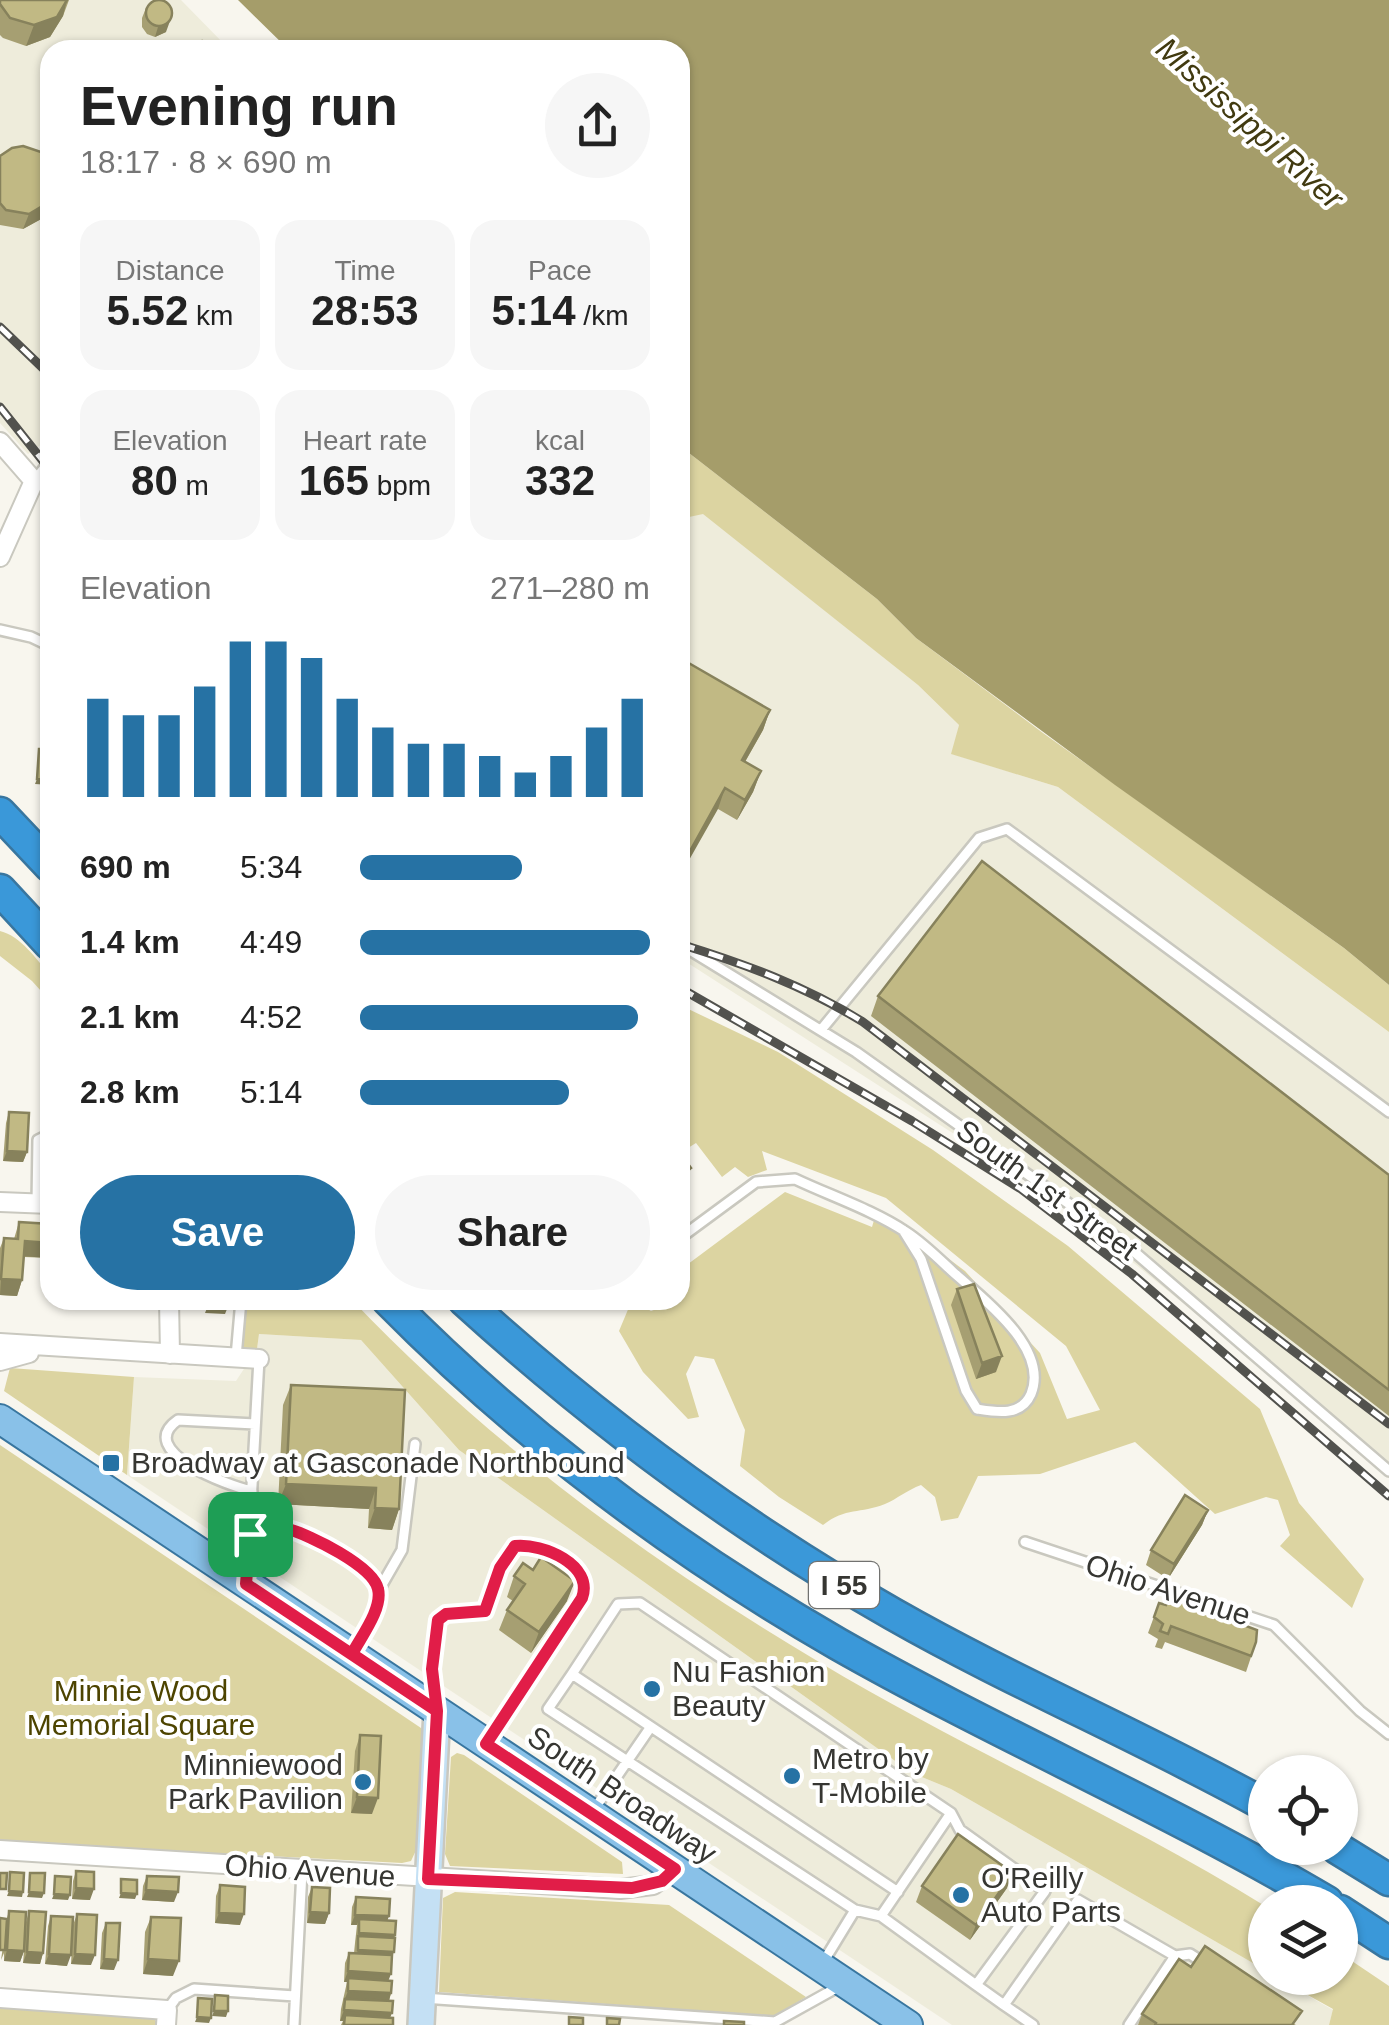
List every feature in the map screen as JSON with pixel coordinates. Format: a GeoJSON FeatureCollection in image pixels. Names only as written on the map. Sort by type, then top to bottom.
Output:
{"type":"FeatureCollection","features":[{"type":"Feature","properties":{"kind":"highway"},"geometry":{"type":"LineString","coordinates":[[0,813],[40,856]]}},
{"type":"Feature","properties":{"kind":"highway"},"geometry":{"type":"LineString","coordinates":[[8,899],[40,933]]}},
{"type":"Feature","properties":{"kind":"highway","name":"I 55"},"geometry":{"type":"LineString","coordinates":[[399,1310],[536,1434],[682,1544],[758,1595],[916,1688],[1189,1824],[1296,1885]]}},
{"type":"Feature","properties":{"kind":"highway","name":"I 55"},"geometry":{"type":"LineString","coordinates":[[475,1310],[580,1402],[666,1468],[817,1570],[978,1659],[1248,1796]]}},
{"type":"Feature","properties":{"kind":"highway"},"geometry":{"type":"LineString","coordinates":[[1358,1861],[1389,1880]]}},
{"type":"Feature","properties":{"kind":"highway"},"geometry":{"type":"LineString","coordinates":[[1358,1923],[1389,1944]]}},
{"type":"Feature","properties":{"kind":"main road","name":"South Broadway"},"geometry":{"type":"LineString","coordinates":[[0,1419],[908,2025]]}},
{"type":"Feature","properties":{"kind":"street"},"geometry":{"type":"LineString","coordinates":[[0,442],[40,477]]}},
{"type":"Feature","properties":{"kind":"street"},"geometry":{"type":"LineString","coordinates":[[0,557],[40,483]]}},
{"type":"Feature","properties":{"kind":"street"},"geometry":{"type":"LineString","coordinates":[[0,1202],[40,1204]]}},
{"type":"Feature","properties":{"kind":"street"},"geometry":{"type":"LineString","coordinates":[[169,1310],[170,1354]]}},
{"type":"Feature","properties":{"kind":"street"},"geometry":{"type":"LineString","coordinates":[[0,1344],[258,1359]]}},
{"type":"Feature","properties":{"kind":"street"},"geometry":{"type":"LineString","coordinates":[[0,1360],[64,1347]]}},
{"type":"Feature","properties":{"kind":"street"},"geometry":{"type":"LineString","coordinates":[[421,2025],[437,1711]]}},
{"type":"Feature","properties":{"kind":"street","name":"Ohio Avenue"},"geometry":{"type":"LineString","coordinates":[[0,1850],[428,1879],[632,1888],[662,1881],[675,1869]]}},
{"type":"Feature","properties":{"kind":"street"},"geometry":{"type":"LineString","coordinates":[[0,1998],[167,2017]]}},
{"type":"Feature","properties":{"kind":"lane"},"geometry":{"type":"LineString","coordinates":[[0,630],[40,642]]}},
{"type":"Feature","properties":{"kind":"lane"},"geometry":{"type":"LineString","coordinates":[[821,1030],[979,838],[1007,829],[1389,1112]]}},
{"type":"Feature","properties":{"kind":"lane","name":"South 1st Street"},"geometry":{"type":"LineString","coordinates":[[690,950],[821,1030],[1124,1243],[1389,1471]]}},
{"type":"Feature","properties":{"kind":"lane"},"geometry":{"type":"LineString","coordinates":[[690,1231],[756,1182],[776,1178],[795,1180],[904,1230],[996,1308],[1023,1343],[1032,1370],[1031,1394],[1018,1409],[999,1413],[977,1408],[947,1339],[921,1259],[904,1230]]}},
{"type":"Feature","properties":{"kind":"lane"},"geometry":{"type":"LineString","coordinates":[[236,1358],[239,1310]]}},
{"type":"Feature","properties":{"kind":"lane"},"geometry":{"type":"LineString","coordinates":[[246,1584],[258,1359]]}},
{"type":"Feature","properties":{"kind":"lane"},"geometry":{"type":"LineString","coordinates":[[252,1492],[213,1478],[178,1456],[168,1449],[166,1436],[169,1426],[178,1420],[256,1424]]}},
{"type":"Feature","properties":{"kind":"lane"},"geometry":{"type":"LineString","coordinates":[[352,1654],[377,1604],[378,1590],[402,1550],[415,1444]]}},
{"type":"Feature","properties":{"kind":"lane"},"geometry":{"type":"LineString","coordinates":[[250,1534],[287,1529],[358,1564],[378,1590]]}},
{"type":"Feature","properties":{"kind":"lane","name":"Ohio Avenue"},"geometry":{"type":"LineString","coordinates":[[1025,1542],[1274,1625],[1360,1711],[1389,1734]]}},
{"type":"Feature","properties":{"kind":"lane"},"geometry":{"type":"LineString","coordinates":[[437,1711],[432,1669],[438,1620],[446,1614],[485,1611],[500,1568],[515,1546],[532,1544],[548,1549],[583,1575],[586,1587],[486,1744]]}},
{"type":"Feature","properties":{"kind":"lane"},"geometry":{"type":"LineString","coordinates":[[976,1985],[1045,1890],[960,1830],[951,1813],[640,1604],[618,1604],[548,1708],[855,1910],[881,1916],[976,1985],[1004,2005],[1034,2025]]}},
{"type":"Feature","properties":{"kind":"lane"},"geometry":{"type":"LineString","coordinates":[[572,1674],[898,1892]]}},
{"type":"Feature","properties":{"kind":"lane"},"geometry":{"type":"LineString","coordinates":[[592,1814],[650,1728]]}},
{"type":"Feature","properties":{"kind":"lane"},"geometry":{"type":"LineString","coordinates":[[881,1916],[951,1813]]}},
{"type":"Feature","properties":{"kind":"lane"},"geometry":{"type":"LineString","coordinates":[[294,2025],[302,1871]]}},
{"type":"Feature","properties":{"kind":"lane"},"geometry":{"type":"LineString","coordinates":[[1004,2005],[1078,1900],[1175,1956],[1190,1954],[1216,1971]]}},
{"type":"Feature","properties":{"kind":"lane"},"geometry":{"type":"LineString","coordinates":[[820,1967],[855,1910]]}},
{"type":"Feature","properties":{"kind":"lane"},"geometry":{"type":"LineString","coordinates":[[1129,2025],[1175,1956]]}},
{"type":"Feature","properties":{"kind":"lane"},"geometry":{"type":"LineString","coordinates":[[422,1998],[775,2022],[844,1983]]}},
{"type":"Feature","properties":{"kind":"lane"},"geometry":{"type":"LineString","coordinates":[[167,2017],[176,1998],[194,1989],[295,1996]]}},
{"type":"Feature","properties":{"kind":"shaded area"},"geometry":{"type":"Polygon","coordinates":[[[0,0],[181,0],[220,40],[40,40],[40,445],[28,454],[0,423],[0,0]]]}},
{"type":"Feature","properties":{"kind":"shaded area"},"geometry":{"type":"Polygon","coordinates":[[[703,513],[918,685],[959,725],[952,754],[1058,787],[1389,1032],[1389,1471],[1054,1198],[690,964],[690,516],[703,513]]]}},
{"type":"Feature","properties":{"kind":"shaded area"},"geometry":{"type":"Polygon","coordinates":[[[259,1334],[361,1340],[459,1450],[912,1773],[951,1789],[1248,1960],[1248,1995],[1307,1995],[1333,2010],[1329,2025],[952,2025],[127,1475],[134,1377],[236,1381],[257,1349],[259,1334]]]}},
{"type":"Feature","properties":{"kind":"green space"},"geometry":{"type":"Polygon","coordinates":[[[690,454],[877,599],[916,638],[1344,948],[1389,985],[1389,1032],[1058,787],[951,754],[959,725],[918,685],[703,514],[690,517],[690,454]]]}},
{"type":"Feature","properties":{"kind":"green space"},"geometry":{"type":"Polygon","coordinates":[[[0,931],[21,943],[40,962],[40,990],[32,981],[0,956],[0,931]]]}},
{"type":"Feature","properties":{"kind":"green space"},"geometry":{"type":"Polygon","coordinates":[[[690,1010],[778,1052],[933,1150],[1068,1246],[1260,1409],[1299,1503],[1364,1579],[1352,1608],[1280,1546],[1290,1535],[1278,1500],[1266,1497],[1215,1514],[1135,1442],[1040,1474],[978,1476],[958,1518],[941,1521],[935,1497],[921,1485],[885,1504],[846,1513],[823,1525],[779,1497],[740,1466],[745,1430],[714,1359],[695,1356],[686,1374],[699,1417],[688,1419],[643,1372],[619,1331],[628,1310],[690,1310],[690,1263],[785,1192],[872,1227],[877,1210],[893,1217],[965,1271],[1040,1353],[1067,1419],[1100,1410],[1066,1346],[886,1198],[762,1151],[767,1170],[748,1177],[735,1167],[722,1177],[696,1143],[690,1147],[690,1010]]]}},
{"type":"Feature","properties":{"kind":"green space"},"geometry":{"type":"Polygon","coordinates":[[[245,1310],[362,1310],[515,1451],[694,1583],[874,1694],[1248,1896],[1248,1960],[951,1789],[912,1773],[459,1450],[361,1340],[259,1334],[257,1349],[243,1348],[245,1310]]]}},
{"type":"Feature","properties":{"kind":"green space"},"geometry":{"type":"Polygon","coordinates":[[[10,1368],[134,1377],[127,1475],[4,1391],[10,1368]]]}},
{"type":"Feature","properties":{"kind":"green space","name":"Minnie Wood Memorial Square"},"geometry":{"type":"Polygon","coordinates":[[[0,1445],[421,1728],[418,1846],[411,1861],[0,1842],[0,1445]]]}},
{"type":"Feature","properties":{"kind":"green space"},"geometry":{"type":"Polygon","coordinates":[[[457,1753],[622,1862],[623,1874],[450,1866],[445,1854],[451,1757],[457,1753]]]}},
{"type":"Feature","properties":{"kind":"green space"},"geometry":{"type":"Polygon","coordinates":[[[455,1892],[669,1905],[806,1997],[774,2016],[439,1992],[443,1898],[455,1892]]]}},
{"type":"Feature","properties":{"kind":"green space"},"geometry":{"type":"Polygon","coordinates":[[[1358,1965],[1389,1986],[1389,2025],[1329,2025],[1333,2009],[1308,1995],[1358,1995],[1358,1965]]]}},
{"type":"Feature","properties":{"kind":"green space"},"geometry":{"type":"Polygon","coordinates":[[[0,2006],[149,2014],[160,2025],[0,2025],[0,2006]]]}},
{"type":"Feature","properties":{"kind":"water","name":"Mississippi River"},"geometry":{"type":"Polygon","coordinates":[[[238,0],[1389,0],[1389,985],[1344,948],[916,638],[877,599],[690,454],[690,40],[279,40],[238,0]]]}},
{"type":"Feature","properties":{"kind":"building"},"geometry":{"type":"Polygon","coordinates":[[[0,0],[67,0],[57,17],[34,25],[10,18],[0,0]]]}},
{"type":"Feature","properties":{"kind":"building"},"geometry":{"type":"Polygon","coordinates":[[[159,0],[168,4],[172,13],[168,22],[159,26],[150,22],[146,13],[150,4],[159,0]]]}},
{"type":"Feature","properties":{"kind":"building"},"geometry":{"type":"Polygon","coordinates":[[[23,146],[40,152],[40,207],[29,214],[6,210],[0,203],[0,156],[23,146]]]}},
{"type":"Feature","properties":{"kind":"building"},"geometry":{"type":"Polygon","coordinates":[[[690,664],[770,710],[742,760],[761,771],[745,800],[725,788],[690,851],[690,664]]]}},
{"type":"Feature","properties":{"kind":"building"},"geometry":{"type":"Polygon","coordinates":[[[982,861],[1389,1175],[1389,1390],[878,996],[982,861]]]}},
{"type":"Feature","properties":{"kind":"building"},"geometry":{"type":"Polygon","coordinates":[[[9,1112],[29,1113],[27,1152],[7,1151],[9,1112]]]}},
{"type":"Feature","properties":{"kind":"building"},"geometry":{"type":"Polygon","coordinates":[[[19,1222],[40,1223],[40,1242],[25,1241],[22,1280],[1,1279],[4,1238],[18,1239],[19,1222]]]}},
{"type":"Feature","properties":{"kind":"building"},"geometry":{"type":"Polygon","coordinates":[[[974,1284],[1002,1356],[982,1363],[957,1289],[974,1284]]]}},
{"type":"Feature","properties":{"kind":"building"},"geometry":{"type":"Polygon","coordinates":[[[291,1385],[405,1390],[399,1509],[375,1508],[376,1488],[286,1484],[291,1385]]]}},
{"type":"Feature","properties":{"kind":"building"},"geometry":{"type":"Polygon","coordinates":[[[1185,1495],[1208,1510],[1174,1564],[1151,1550],[1185,1495]]]}},
{"type":"Feature","properties":{"kind":"building"},"geometry":{"type":"Polygon","coordinates":[[[541,1557],[575,1581],[539,1632],[507,1610],[525,1584],[514,1576],[523,1563],[533,1570],[541,1557]]]}},
{"type":"Feature","properties":{"kind":"building"},"geometry":{"type":"Polygon","coordinates":[[[1169,1597],[1257,1630],[1251,1656],[1171,1626],[1168,1634],[1160,1631],[1163,1624],[1154,1617],[1159,1603],[1166,1605],[1169,1597]]]}},
{"type":"Feature","properties":{"kind":"building"},"geometry":{"type":"Polygon","coordinates":[[[360,1735],[381,1736],[378,1798],[357,1797],[360,1735]]]}},
{"type":"Feature","properties":{"kind":"building","name":"O'Reilly Auto Parts"},"geometry":{"type":"Polygon","coordinates":[[[958,1834],[1013,1873],[976,1925],[922,1886],[958,1834]]]}},
{"type":"Feature","properties":{"kind":"building"},"geometry":{"type":"Polygon","coordinates":[[[76,1871],[94,1872],[94,1889],[76,1888],[76,1871]]]}},
{"type":"Feature","properties":{"kind":"building"},"geometry":{"type":"Polygon","coordinates":[[[10,1872],[24,1873],[23,1892],[9,1891],[10,1872]]]}},
{"type":"Feature","properties":{"kind":"building"},"geometry":{"type":"Polygon","coordinates":[[[0,1873],[7,1873],[6,1889],[0,1889],[0,1873]]]}},
{"type":"Feature","properties":{"kind":"building"},"geometry":{"type":"Polygon","coordinates":[[[30,1873],[45,1873],[44,1893],[29,1892],[30,1873]]]}},
{"type":"Feature","properties":{"kind":"building"},"geometry":{"type":"Polygon","coordinates":[[[55,1876],[71,1877],[70,1895],[54,1894],[55,1876]]]}},
{"type":"Feature","properties":{"kind":"building"},"geometry":{"type":"Polygon","coordinates":[[[147,1876],[179,1877],[178,1892],[146,1890],[147,1876]]]}},
{"type":"Feature","properties":{"kind":"building"},"geometry":{"type":"Polygon","coordinates":[[[121,1879],[137,1880],[137,1894],[121,1893],[121,1879]]]}},
{"type":"Feature","properties":{"kind":"building"},"geometry":{"type":"Polygon","coordinates":[[[220,1885],[245,1887],[244,1914],[219,1913],[220,1885]]]}},
{"type":"Feature","properties":{"kind":"building"},"geometry":{"type":"Polygon","coordinates":[[[312,1887],[330,1888],[329,1913],[310,1912],[312,1887]]]}},
{"type":"Feature","properties":{"kind":"building"},"geometry":{"type":"Polygon","coordinates":[[[356,1897],[390,1899],[389,1916],[355,1915],[356,1897]]]}},
{"type":"Feature","properties":{"kind":"building"},"geometry":{"type":"Polygon","coordinates":[[[9,1911],[26,1912],[24,1951],[7,1950],[9,1911]]]}},
{"type":"Feature","properties":{"kind":"building"},"geometry":{"type":"Polygon","coordinates":[[[29,1911],[46,1912],[43,1953],[27,1952],[29,1911]]]}},
{"type":"Feature","properties":{"kind":"building"},"geometry":{"type":"Polygon","coordinates":[[[77,1914],[97,1915],[95,1955],[75,1954],[77,1914]]]}},
{"type":"Feature","properties":{"kind":"building"},"geometry":{"type":"Polygon","coordinates":[[[51,1916],[73,1917],[71,1955],[49,1954],[51,1916]]]}},
{"type":"Feature","properties":{"kind":"building"},"geometry":{"type":"Polygon","coordinates":[[[151,1917],[181,1918],[179,1961],[148,1959],[151,1917]]]}},
{"type":"Feature","properties":{"kind":"building"},"geometry":{"type":"Polygon","coordinates":[[[0,1918],[7,1919],[5,1950],[0,1950],[0,1918]]]}},
{"type":"Feature","properties":{"kind":"building"},"geometry":{"type":"Polygon","coordinates":[[[359,1919],[396,1921],[395,1935],[359,1933],[359,1919]]]}},
{"type":"Feature","properties":{"kind":"building"},"geometry":{"type":"Polygon","coordinates":[[[106,1923],[120,1923],[118,1960],[104,1959],[106,1923]]]}},
{"type":"Feature","properties":{"kind":"building"},"geometry":{"type":"Polygon","coordinates":[[[358,1936],[395,1938],[394,1952],[358,1950],[358,1936]]]}},
{"type":"Feature","properties":{"kind":"building"},"geometry":{"type":"Polygon","coordinates":[[[1205,1946],[1248,1975],[1248,1995],[1278,1995],[1302,2011],[1292,2025],[1155,2025],[1142,2014],[1179,1959],[1191,1967],[1205,1946]]]}},
{"type":"Feature","properties":{"kind":"building"},"geometry":{"type":"Polygon","coordinates":[[[349,1953],[392,1955],[391,1974],[348,1971],[349,1953]]]}},
{"type":"Feature","properties":{"kind":"building"},"geometry":{"type":"Polygon","coordinates":[[[348,1978],[392,1981],[391,1993],[348,1991],[348,1978]]]}},
{"type":"Feature","properties":{"kind":"building"},"geometry":{"type":"Polygon","coordinates":[[[215,1995],[228,1996],[228,2011],[214,2011],[215,1995]]]}},
{"type":"Feature","properties":{"kind":"building"},"geometry":{"type":"Polygon","coordinates":[[[198,1998],[212,1999],[211,2018],[197,2017],[198,1998]]]}},
{"type":"Feature","properties":{"kind":"building"},"geometry":{"type":"Polygon","coordinates":[[[345,1999],[393,2001],[392,2013],[344,2010],[345,1999]]]}},
{"type":"Feature","properties":{"kind":"building"},"geometry":{"type":"Polygon","coordinates":[[[345,2015],[393,2018],[393,2025],[344,2025],[345,2015]]]}},
{"type":"Feature","properties":{"kind":"building"},"geometry":{"type":"Polygon","coordinates":[[[569,2017],[583,2018],[583,2025],[569,2025],[569,2017]]]}},
{"type":"Feature","properties":{"kind":"building"},"geometry":{"type":"Polygon","coordinates":[[[607,2018],[620,2019],[619,2025],[607,2025],[607,2018]]]}},
{"type":"Feature","properties":{"kind":"building"},"geometry":{"type":"Polygon","coordinates":[[[724,2021],[744,2022],[744,2025],[724,2025],[724,2021]]]}},
{"type":"Feature","properties":{"kind":"railway"},"geometry":{"type":"LineString","coordinates":[[0,327],[40,365]]}},
{"type":"Feature","properties":{"kind":"railway"},"geometry":{"type":"LineString","coordinates":[[0,407],[40,457]]}},
{"type":"Feature","properties":{"kind":"railway"},"geometry":{"type":"LineString","coordinates":[[690,947],[774,977],[863,1022],[1389,1424]]}},
{"type":"Feature","properties":{"kind":"railway"},"geometry":{"type":"LineString","coordinates":[[690,994],[912,1121],[1021,1189],[1132,1274],[1389,1496]]}},
{"type":"Feature","properties":{"kind":"place","name":"Broadway at Gasconade Northbound"},"geometry":{"type":"Point","coordinates":[111,1463]}},
{"type":"Feature","properties":{"kind":"place","name":"Nu Fashion Beauty"},"geometry":{"type":"Point","coordinates":[652,1689]}},
{"type":"Feature","properties":{"kind":"place","name":"Metro by T-Mobile"},"geometry":{"type":"Point","coordinates":[792,1776]}},
{"type":"Feature","properties":{"kind":"place","name":"Minniewood Park Pavilion"},"geometry":{"type":"Point","coordinates":[363,1782]}},
{"type":"Feature","properties":{"kind":"place","name":"O'Reilly Auto Parts"},"geometry":{"type":"Point","coordinates":[961,1895]}},
{"type":"Feature","properties":{"kind":"route"},"geometry":{"type":"LineString","coordinates":[[250,1534],[246,1584],[437,1711],[428,1879],[620,1889],[654,1885],[675,1869],[486,1744],[582,1598],[586,1587],[583,1575],[548,1549],[532,1544],[515,1546],[500,1568],[485,1611],[446,1614],[438,1620],[432,1669],[437,1711],[352,1654],[377,1604],[378,1590],[370,1575],[358,1564],[287,1529],[250,1534]]}}]}
